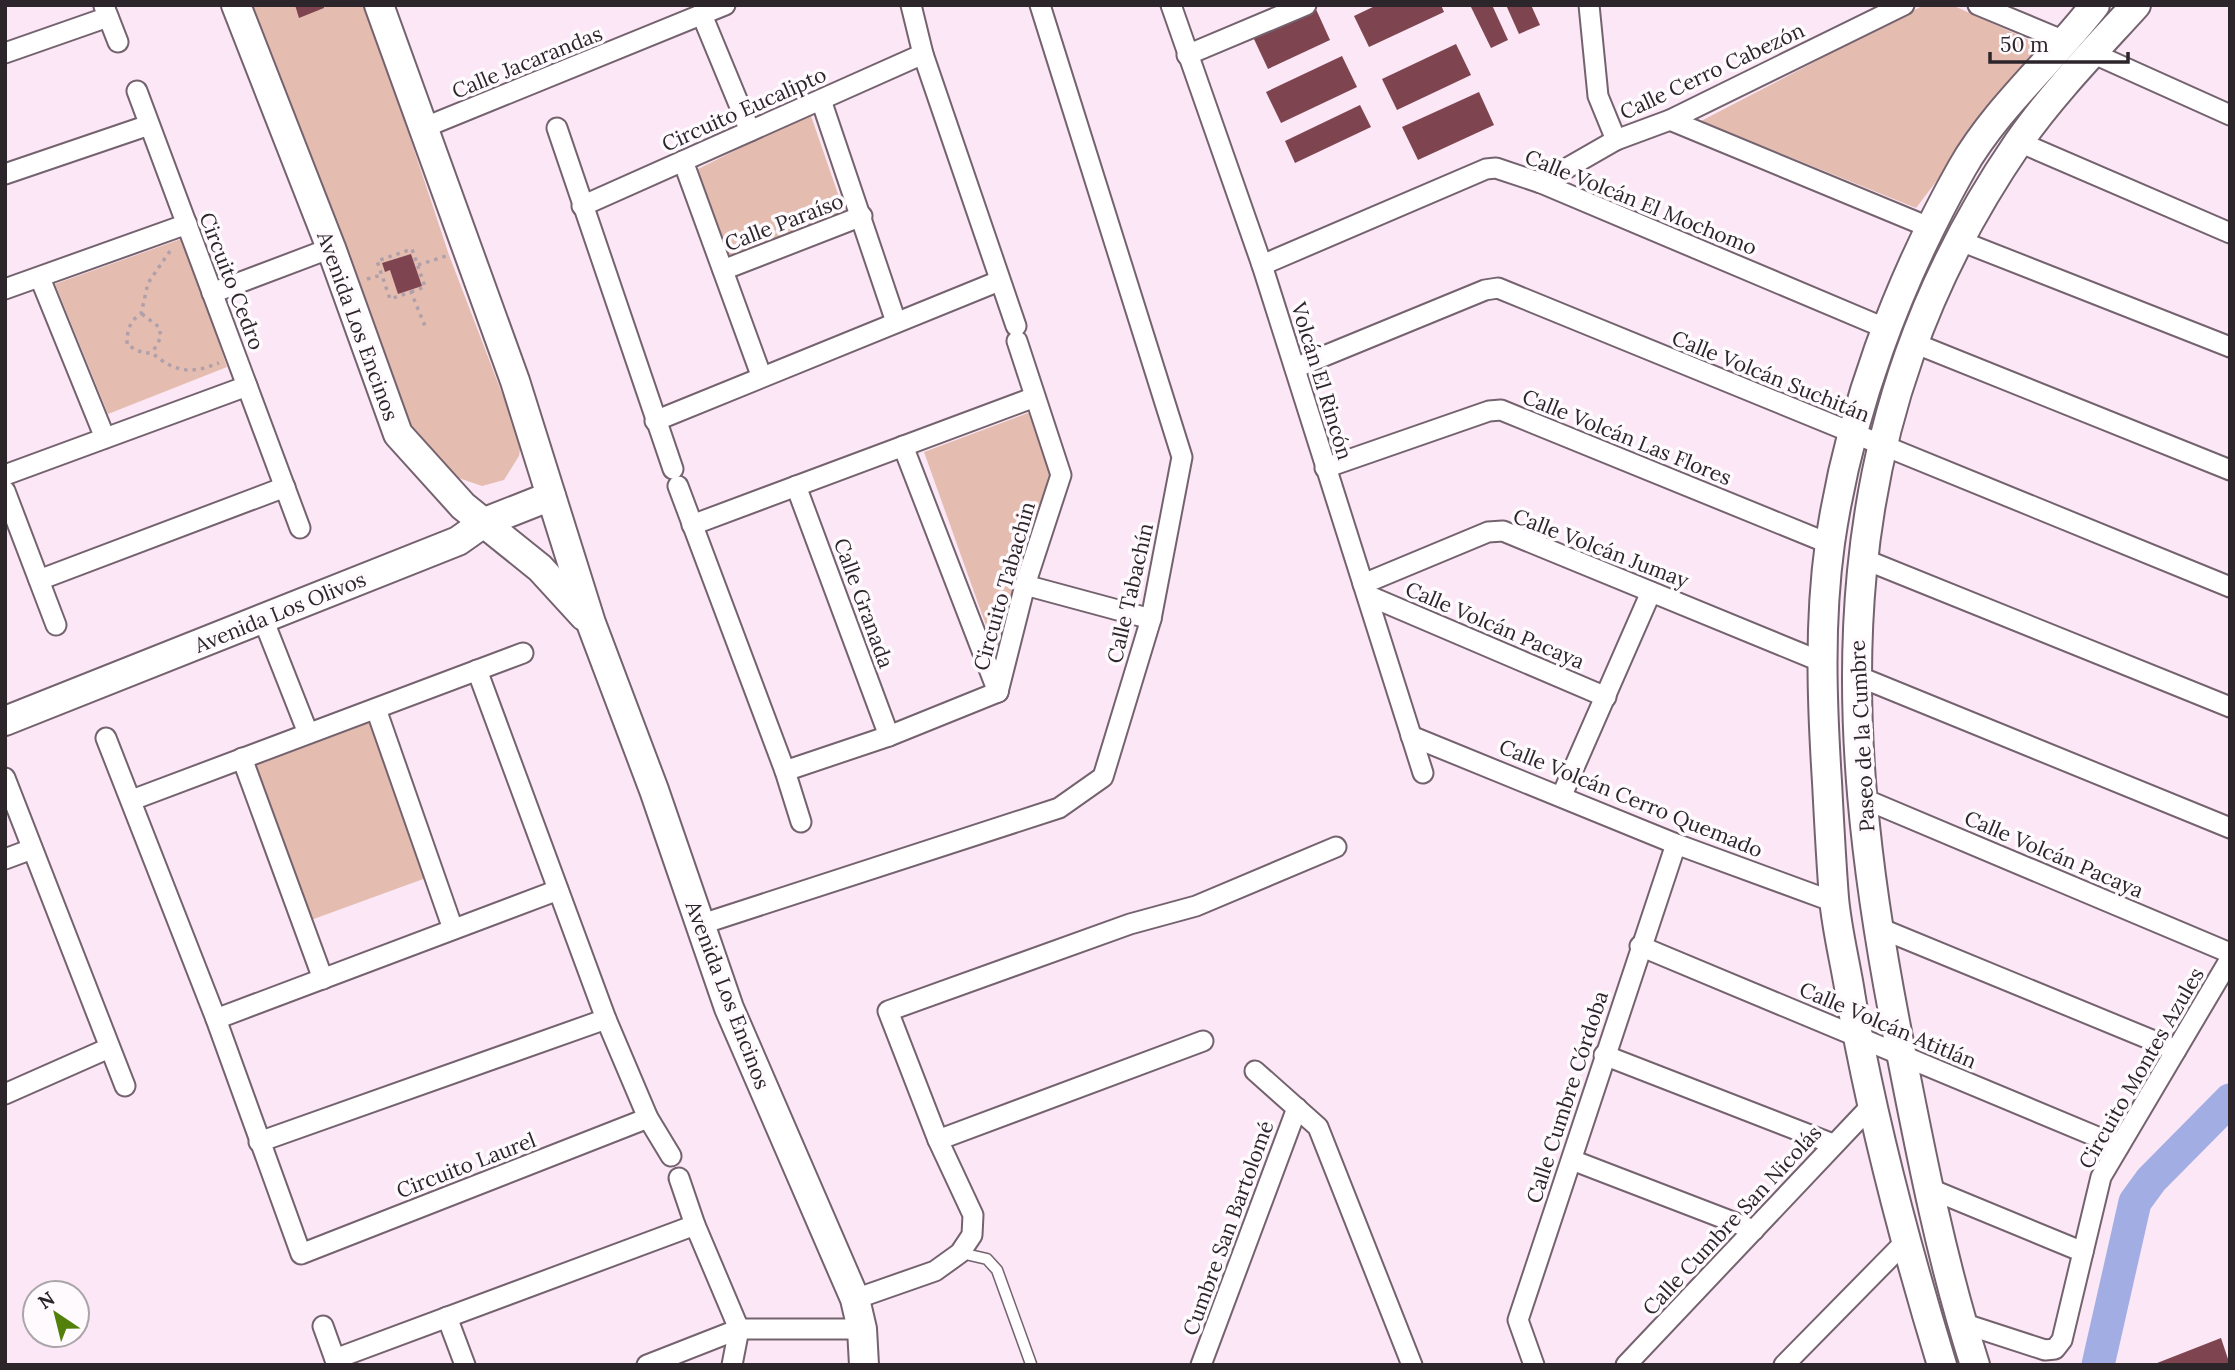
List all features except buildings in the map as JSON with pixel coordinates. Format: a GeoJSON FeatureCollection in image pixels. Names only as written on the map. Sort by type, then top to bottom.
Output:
{"type":"FeatureCollection","features":[{"type":"Feature","properties":{"kind":"street","name":"Avenida Los Encinos"},"geometry":{"type":"LineString","coordinates":[[236,5],[331,248],[398,434],[463,506],[540,568],[590,623]]}},
{"type":"Feature","properties":{"kind":"street","name":"Avenida Los Encinos"},"geometry":{"type":"LineString","coordinates":[[379,5],[467,249],[551,496],[590,623],[654,790],[729,1007],[855,1299],[862,1329],[864,1365]]}},
{"type":"Feature","properties":{"kind":"street","name":"Calle Jacarandas"},"geometry":{"type":"LineString","coordinates":[[423,128],[725,5]]}},
{"type":"Feature","properties":{"kind":"street"},"geometry":{"type":"LineString","coordinates":[[655,421],[761,375],[999,281],[923,54],[911,5]]}},
{"type":"Feature","properties":{"kind":"street","name":"Calle Tabachín"},"geometry":{"type":"LineString","coordinates":[[699,925],[1059,808],[1103,777],[1151,619],[1182,457],[1040,5]]}},
{"type":"Feature","properties":{"kind":"street","name":"Volcán El Rincón"},"geometry":{"type":"LineString","coordinates":[[1171,5],[1262,265],[1423,773]]}},
{"type":"Feature","properties":{"kind":"street"},"geometry":{"type":"LineString","coordinates":[[1187,55],[1306,5]]}},
{"type":"Feature","properties":{"kind":"street"},"geometry":{"type":"LineString","coordinates":[[1589,5],[1598,96],[1616,140]]}},
{"type":"Feature","properties":{"kind":"street","name":"Calle Cerro Cabezón"},"geometry":{"type":"LineString","coordinates":[[1541,183],[1616,140],[1670,120],[1904,5]]}},
{"type":"Feature","properties":{"kind":"street"},"geometry":{"type":"LineString","coordinates":[[1978,5],[2230,115]]}},
{"type":"Feature","properties":{"kind":"street","name":"Paseo de la Cumbre"},"geometry":{"type":"LineString","coordinates":[[1975,1365],[1928,1188],[1877,927],[1862,798],[1855,675],[1861,558],[1880,445],[1914,343],[1958,240],[2080,48],[2095,5]]}},
{"type":"Feature","properties":{"kind":"street","name":"Paseo de la Cumbre"},"geometry":{"type":"LineString","coordinates":[[1941,1364],[1905,1242],[1871,1106],[1834,902],[1822,662],[1830,544],[1851,433],[1887,329],[1931,228],[1964,164],[2012,100],[2136,5]]}},
{"type":"Feature","properties":{"kind":"street"},"geometry":{"type":"LineString","coordinates":[[5,52],[106,11],[118,42]]}},
{"type":"Feature","properties":{"kind":"street"},"geometry":{"type":"LineString","coordinates":[[702,15],[750,131]]}},
{"type":"Feature","properties":{"kind":"street","name":"Circuito Eucalipto"},"geometry":{"type":"LineString","coordinates":[[582,206],[923,54]]}},
{"type":"Feature","properties":{"kind":"street","name":"Circuito Cedro"},"geometry":{"type":"LineString","coordinates":[[137,91],[300,528]]}},
{"type":"Feature","properties":{"kind":"street"},"geometry":{"type":"LineString","coordinates":[[821,100],[896,322]]}},
{"type":"Feature","properties":{"kind":"street"},"geometry":{"type":"LineString","coordinates":[[1670,120],[1931,228]]}},
{"type":"Feature","properties":{"kind":"street"},"geometry":{"type":"LineString","coordinates":[[5,174],[149,125]]}},
{"type":"Feature","properties":{"kind":"street"},"geometry":{"type":"LineString","coordinates":[[557,128],[675,478],[785,771],[801,822]]}},
{"type":"Feature","properties":{"kind":"street"},"geometry":{"type":"LineString","coordinates":[[2019,142],[2230,233]]}},
{"type":"Feature","properties":{"kind":"street"},"geometry":{"type":"LineString","coordinates":[[683,161],[761,375]]}},
{"type":"Feature","properties":{"kind":"street","name":"Calle Volcán El Mochomo"},"geometry":{"type":"LineString","coordinates":[[1262,265],[1486,169],[1496,168],[1541,183],[1887,329]]}},
{"type":"Feature","properties":{"kind":"street","name":"Calle Paraíso"},"geometry":{"type":"LineString","coordinates":[[723,270],[862,216]]}},
{"type":"Feature","properties":{"kind":"street"},"geometry":{"type":"LineString","coordinates":[[5,289],[187,225]]}},
{"type":"Feature","properties":{"kind":"street"},"geometry":{"type":"LineString","coordinates":[[1958,240],[2230,347]]}},
{"type":"Feature","properties":{"kind":"street"},"geometry":{"type":"LineString","coordinates":[[212,293],[331,248]]}},
{"type":"Feature","properties":{"kind":"street"},"geometry":{"type":"LineString","coordinates":[[40,278],[105,438]]}},
{"type":"Feature","properties":{"kind":"street","name":"Circuito Tabachin"},"geometry":{"type":"LineString","coordinates":[[785,771],[889,736],[998,692],[1025,585],[1060,475],[999,281]]}},
{"type":"Feature","properties":{"kind":"street","name":"Calle Volcán Suchitán"},"geometry":{"type":"LineString","coordinates":[[1295,368],[1485,290],[1499,288],[2230,587]]}},
{"type":"Feature","properties":{"kind":"street"},"geometry":{"type":"LineString","coordinates":[[1914,343],[2230,470]]}},
{"type":"Feature","properties":{"kind":"street"},"geometry":{"type":"LineString","coordinates":[[5,475],[247,386]]}},
{"type":"Feature","properties":{"kind":"street"},"geometry":{"type":"LineString","coordinates":[[692,525],[1035,397]]}},
{"type":"Feature","properties":{"kind":"street","name":"Calle Volcán Las Flores"},"geometry":{"type":"LineString","coordinates":[[1325,468],[1489,411],[1501,410],[1830,544]]}},
{"type":"Feature","properties":{"kind":"street"},"geometry":{"type":"LineString","coordinates":[[903,446],[998,692]]}},
{"type":"Feature","properties":{"kind":"street","name":"Calle Granada"},"geometry":{"type":"LineString","coordinates":[[796,486],[889,736]]}},
{"type":"Feature","properties":{"kind":"street"},"geometry":{"type":"LineString","coordinates":[[39,580],[285,487]]}},
{"type":"Feature","properties":{"kind":"street"},"geometry":{"type":"LineString","coordinates":[[5,491],[56,625]]}},
{"type":"Feature","properties":{"kind":"street","name":"Avenida Los Olivos"},"geometry":{"type":"LineString","coordinates":[[5,721],[458,541],[485,522],[551,496]]}},
{"type":"Feature","properties":{"kind":"street","name":"Calle Volcán Jumay"},"geometry":{"type":"LineString","coordinates":[[1365,590],[1488,532],[1503,531],[1822,662]]}},
{"type":"Feature","properties":{"kind":"street"},"geometry":{"type":"LineString","coordinates":[[1861,558],[2230,707]]}},
{"type":"Feature","properties":{"kind":"street"},"geometry":{"type":"LineString","coordinates":[[1025,585],[1151,619]]}},
{"type":"Feature","properties":{"kind":"street","name":"Calle Volcán Pacaya"},"geometry":{"type":"LineString","coordinates":[[1365,590],[1606,697]]}},
{"type":"Feature","properties":{"kind":"street"},"geometry":{"type":"LineString","coordinates":[[1562,795],[1651,592]]}},
{"type":"Feature","properties":{"kind":"street"},"geometry":{"type":"LineString","coordinates":[[263,619],[308,733]]}},
{"type":"Feature","properties":{"kind":"street"},"geometry":{"type":"LineString","coordinates":[[132,800],[523,653]]}},
{"type":"Feature","properties":{"kind":"street"},"geometry":{"type":"LineString","coordinates":[[477,670],[606,1019],[648,1118],[671,1156]]}},
{"type":"Feature","properties":{"kind":"street"},"geometry":{"type":"LineString","coordinates":[[1855,675],[2230,828]]}},
{"type":"Feature","properties":{"kind":"street"},"geometry":{"type":"LineString","coordinates":[[376,709],[453,929]]}},
{"type":"Feature","properties":{"kind":"street","name":"Calle Volcán Cerro Quemado"},"geometry":{"type":"LineString","coordinates":[[1411,736],[1562,795],[1676,844],[1834,902]]}},
{"type":"Feature","properties":{"kind":"street"},"geometry":{"type":"LineString","coordinates":[[106,738],[216,1018],[259,1142],[606,1019]]}},
{"type":"Feature","properties":{"kind":"street"},"geometry":{"type":"LineString","coordinates":[[242,758],[323,979]]}},
{"type":"Feature","properties":{"kind":"street"},"geometry":{"type":"LineString","coordinates":[[5,778],[125,1086]]}},
{"type":"Feature","properties":{"kind":"street","name":"Calle Volcán Pacaya"},"geometry":{"type":"LineString","coordinates":[[1862,798],[2230,953]]}},
{"type":"Feature","properties":{"kind":"street","name":"Calle Cumbre Córdoba"},"geometry":{"type":"LineString","coordinates":[[1534,1365],[1518,1320],[1676,844]]}},
{"type":"Feature","properties":{"kind":"street"},"geometry":{"type":"LineString","coordinates":[[855,1299],[935,1271],[960,1253],[972,1235],[973,1215],[938,1140],[888,1011],[1130,923],[1196,906],[1336,847]]}},
{"type":"Feature","properties":{"kind":"street"},"geometry":{"type":"LineString","coordinates":[[5,859],[32,849]]}},
{"type":"Feature","properties":{"kind":"street"},"geometry":{"type":"LineString","coordinates":[[216,1018],[558,890]]}},
{"type":"Feature","properties":{"kind":"street"},"geometry":{"type":"LineString","coordinates":[[1877,927],[2176,1050]]}},
{"type":"Feature","properties":{"kind":"street","name":"Calle Volcán Atitlán"},"geometry":{"type":"LineString","coordinates":[[1640,946],[2119,1146]]}},
{"type":"Feature","properties":{"kind":"street","name":"Circuito Montes Azules"},"geometry":{"type":"LineString","coordinates":[[1962,1323],[2045,1350],[2055,1349],[2062,1340],[2101,1177],[2230,959]]}},
{"type":"Feature","properties":{"kind":"street"},"geometry":{"type":"LineString","coordinates":[[938,1140],[1203,1041]]}},
{"type":"Feature","properties":{"kind":"street"},"geometry":{"type":"LineString","coordinates":[[5,1094],[109,1048]]}},
{"type":"Feature","properties":{"kind":"street"},"geometry":{"type":"LineString","coordinates":[[1604,1055],[1833,1144]]}},
{"type":"Feature","properties":{"kind":"street"},"geometry":{"type":"LineString","coordinates":[[1255,1070],[1318,1128],[1412,1365]]}},
{"type":"Feature","properties":{"kind":"street","name":"Calle Cumbre San Nicolás"},"geometry":{"type":"LineString","coordinates":[[1626,1365],[1871,1106]]}},
{"type":"Feature","properties":{"kind":"street","name":"Cumbre San Bartolomé"},"geometry":{"type":"LineString","coordinates":[[1201,1365],[1297,1108]]}},
{"type":"Feature","properties":{"kind":"street","name":"Circuito Laurel"},"geometry":{"type":"LineString","coordinates":[[259,1142],[301,1254],[648,1118]]}},
{"type":"Feature","properties":{"kind":"street"},"geometry":{"type":"LineString","coordinates":[[1572,1160],[1754,1230]]}},
{"type":"Feature","properties":{"kind":"street"},"geometry":{"type":"LineString","coordinates":[[679,1178],[695,1225],[739,1329],[732,1365]]}},
{"type":"Feature","properties":{"kind":"street"},"geometry":{"type":"LineString","coordinates":[[1928,1188],[2083,1252]]}},
{"type":"Feature","properties":{"kind":"street"},"geometry":{"type":"LineString","coordinates":[[323,1326],[336,1362],[447,1317],[695,1225]]}},
{"type":"Feature","properties":{"kind":"street"},"geometry":{"type":"LineString","coordinates":[[1784,1365],[1905,1242]]}},
{"type":"Feature","properties":{"kind":"street"},"geometry":{"type":"LineString","coordinates":[[447,1317],[465,1365]]}},
{"type":"Feature","properties":{"kind":"street"},"geometry":{"type":"LineString","coordinates":[[647,1365],[739,1329],[862,1329]]}},
{"type":"Feature","properties":{"kind":"lane"},"geometry":{"type":"LineString","coordinates":[[960,1253],[988,1259],[997,1270],[1031,1364]]}},
{"type":"Feature","properties":{"kind":"path"},"geometry":{"type":"LineString","coordinates":[[412,248],[425,287],[411,292],[390,299],[377,261],[412,248]]}},
{"type":"Feature","properties":{"kind":"path"},"geometry":{"type":"LineString","coordinates":[[418,265],[467,249]]}},
{"type":"Feature","properties":{"kind":"path"},"geometry":{"type":"LineString","coordinates":[[176,250],[168,252],[148,283],[141,314],[132,319],[127,333],[127,345],[143,353],[152,353],[166,365],[195,373],[224,361]]}},
{"type":"Feature","properties":{"kind":"path"},"geometry":{"type":"LineString","coordinates":[[411,292],[425,326]]}},
{"type":"Feature","properties":{"kind":"path"},"geometry":{"type":"LineString","coordinates":[[141,314],[159,327],[161,337],[152,353]]}},
{"type":"Feature","properties":{"kind":"shaded area"},"geometry":{"type":"Polygon","coordinates":[[[249,5],[366,5],[449,255],[521,443],[519,456],[504,480],[482,486],[450,475],[412,428],[249,5]]]}},
{"type":"Feature","properties":{"kind":"shaded area"},"geometry":{"type":"Polygon","coordinates":[[[1924,5],[1952,5],[2040,45],[1916,208],[1701,121],[1924,5]]]}},
{"type":"Feature","properties":{"kind":"shaded area"},"geometry":{"type":"Polygon","coordinates":[[[810,113],[846,217],[727,261],[698,169],[810,113]]]}},
{"type":"Feature","properties":{"kind":"shaded area"},"geometry":{"type":"Polygon","coordinates":[[[184,238],[227,367],[108,414],[55,284],[184,238]]]}},
{"type":"Feature","properties":{"kind":"shaded area"},"geometry":{"type":"Polygon","coordinates":[[[1033,411],[1055,479],[1006,646],[993,645],[924,452],[1033,411]]]}},
{"type":"Feature","properties":{"kind":"shaded area"},"geometry":{"type":"Polygon","coordinates":[[[372,720],[426,878],[311,920],[253,764],[372,720]]]}},
{"type":"Feature","properties":{"kind":"waterway"},"geometry":{"type":"LineString","coordinates":[[2098,1365],[2135,1202],[2151,1180],[2230,1100]]}}]}
